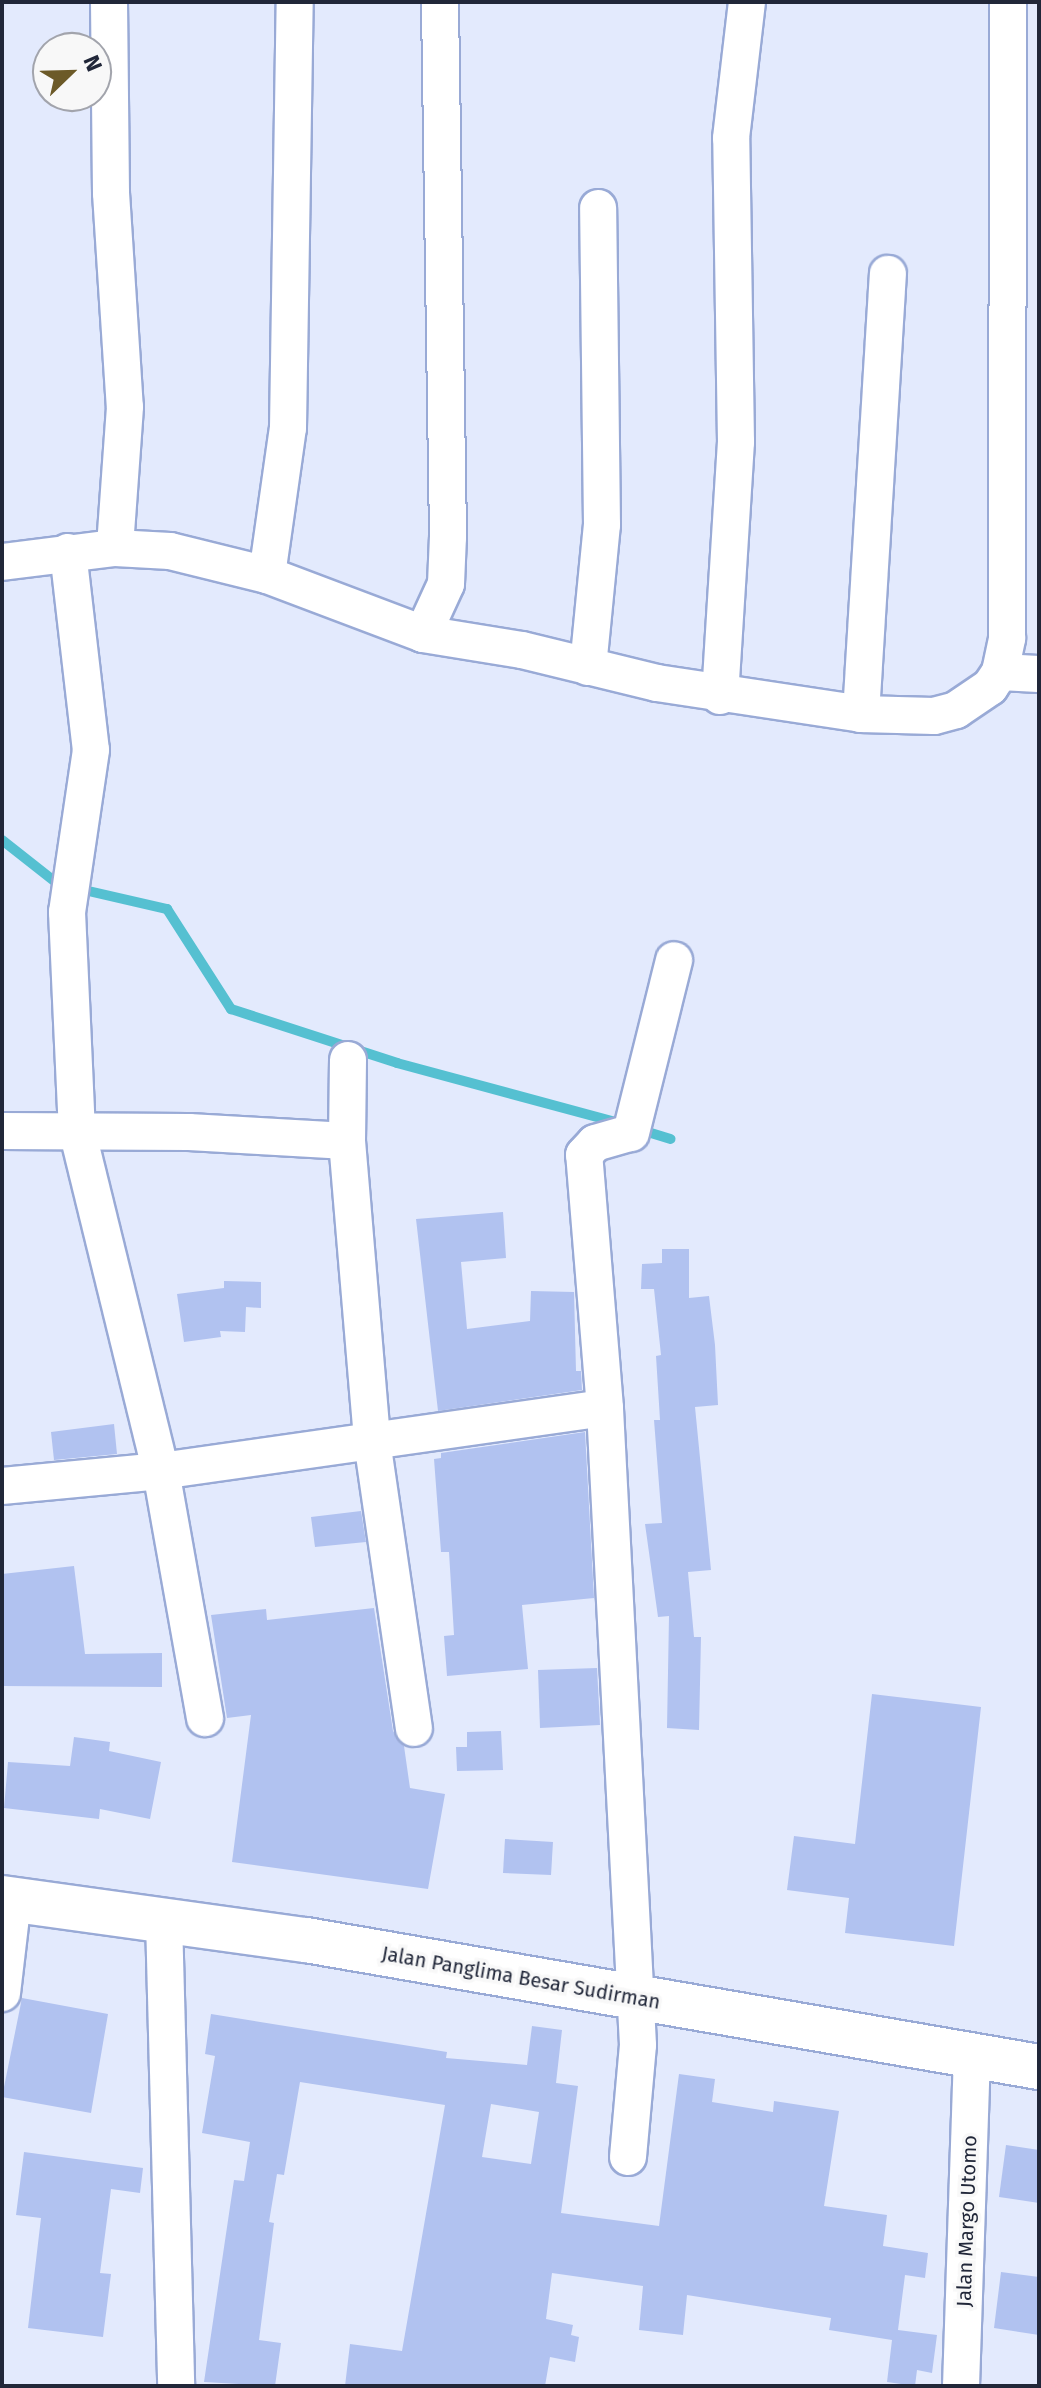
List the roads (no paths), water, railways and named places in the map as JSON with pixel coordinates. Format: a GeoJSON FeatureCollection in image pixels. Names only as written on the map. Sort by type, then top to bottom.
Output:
{"type":"FeatureCollection","features":[{"type":"Feature","properties":{"kind":"main road","name":"Jalan Panglima Besar Sudirman"},"geometry":{"type":"LineString","coordinates":[[7,1899],[164,1919],[1039,2067]]}},
{"type":"Feature","properties":{"kind":"street"},"geometry":{"type":"LineString","coordinates":[[109,2],[111,193],[125,407],[115,548]]}},
{"type":"Feature","properties":{"kind":"street"},"geometry":{"type":"LineString","coordinates":[[267,575],[288,428],[295,2]]}},
{"type":"Feature","properties":{"kind":"street"},"geometry":{"type":"LineString","coordinates":[[423,634],[446,584],[448,537],[440,2]]}},
{"type":"Feature","properties":{"kind":"street"},"geometry":{"type":"LineString","coordinates":[[720,696],[736,442],[731,138],[747,2]]}},
{"type":"Feature","properties":{"kind":"street"},"geometry":{"type":"LineString","coordinates":[[2,562],[115,548],[170,551],[267,575],[423,634],[720,696],[861,714],[934,716],[956,710],[990,687],[1000,672],[1007,638],[1010,452],[1008,2]]}},
{"type":"Feature","properties":{"kind":"street"},"geometry":{"type":"LineString","coordinates":[[588,667],[602,525],[598,208]]}},
{"type":"Feature","properties":{"kind":"street"},"geometry":{"type":"LineString","coordinates":[[861,714],[888,274]]}},
{"type":"Feature","properties":{"kind":"street"},"geometry":{"type":"LineString","coordinates":[[68,552],[91,750],[67,912],[77,1130],[161,1471],[205,1718]]}},
{"type":"Feature","properties":{"kind":"street"},"geometry":{"type":"LineString","coordinates":[[1000,672],[1039,674]]}},
{"type":"Feature","properties":{"kind":"street"},"geometry":{"type":"LineString","coordinates":[[628,2157],[638,2045],[636,1997],[605,1408],[584,1155],[595,1143],[635,1121],[674,960]]}},
{"type":"Feature","properties":{"kind":"street"},"geometry":{"type":"LineString","coordinates":[[348,1060],[347,1141],[372,1441],[414,1728]]}},
{"type":"Feature","properties":{"kind":"street"},"geometry":{"type":"LineString","coordinates":[[2,1131],[77,1130],[347,1141]]}},
{"type":"Feature","properties":{"kind":"street"},"geometry":{"type":"LineString","coordinates":[[2,1486],[161,1471],[605,1408]]}},
{"type":"Feature","properties":{"kind":"street"},"geometry":{"type":"LineString","coordinates":[[2,1993],[7,1899]]}},
{"type":"Feature","properties":{"kind":"street"},"geometry":{"type":"LineString","coordinates":[[164,1919],[176,2386]]}},
{"type":"Feature","properties":{"kind":"street","name":"Jalan Margo Utomo"},"geometry":{"type":"LineString","coordinates":[[961,2386],[972,2055]]}},
{"type":"Feature","properties":{"kind":"waterway"},"geometry":{"type":"LineString","coordinates":[[2,840],[58,884],[167,909],[231,1009],[397,1063],[623,1124]]}},
{"type":"Feature","properties":{"kind":"waterway"},"geometry":{"type":"LineString","coordinates":[[638,1129],[670,1139]]}}]}
